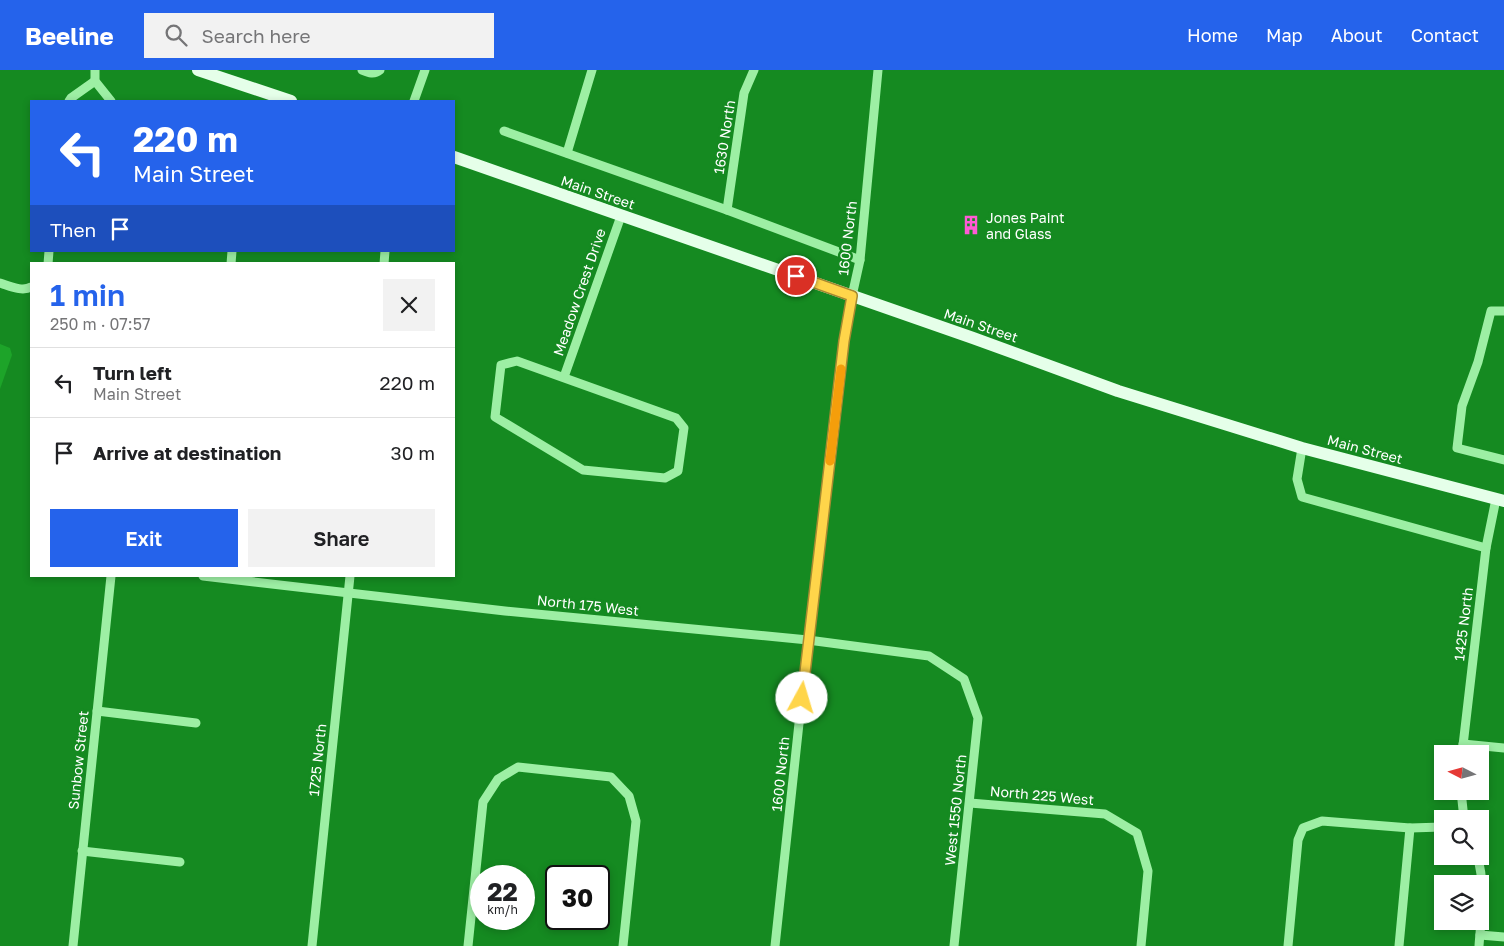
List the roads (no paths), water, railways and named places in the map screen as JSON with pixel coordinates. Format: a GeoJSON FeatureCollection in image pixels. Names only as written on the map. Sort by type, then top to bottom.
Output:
{"type":"FeatureCollection","features":[{"type":"Feature","properties":{"kind":"main road"},"geometry":{"type":"LineString","coordinates":[[198,70],[288,100]]}},
{"type":"Feature","properties":{"kind":"main road","name":"Main Street"},"geometry":{"type":"LineString","coordinates":[[455,157],[1118,390],[1302,448],[1500,500]]}},
{"type":"Feature","properties":{"kind":"street"},"geometry":{"type":"LineString","coordinates":[[95,70],[95,81],[110,100]]}},
{"type":"Feature","properties":{"kind":"street"},"geometry":{"type":"LineString","coordinates":[[362,70],[376,73],[380,70]]}},
{"type":"Feature","properties":{"kind":"street"},"geometry":{"type":"LineString","coordinates":[[414,100],[426,70]]}},
{"type":"Feature","properties":{"kind":"street"},"geometry":{"type":"LineString","coordinates":[[567,154],[592,70]]}},
{"type":"Feature","properties":{"kind":"street","name":"1630 North"},"geometry":{"type":"LineString","coordinates":[[727,210],[744,93],[754,70]]}},
{"type":"Feature","properties":{"kind":"street","name":"1600 North"},"geometry":{"type":"LineString","coordinates":[[775,946],[808,640],[844,341],[860,260],[878,70]]}},
{"type":"Feature","properties":{"kind":"street"},"geometry":{"type":"LineString","coordinates":[[70,100],[95,81]]}},
{"type":"Feature","properties":{"kind":"street"},"geometry":{"type":"LineString","coordinates":[[504,131],[727,210],[860,260]]}},
{"type":"Feature","properties":{"kind":"street","name":"Meadow Crest Drive"},"geometry":{"type":"LineString","coordinates":[[564,377],[621,216]]}},
{"type":"Feature","properties":{"kind":"street"},"geometry":{"type":"LineString","coordinates":[[0,283],[27,289],[30,288]]}},
{"type":"Feature","properties":{"kind":"street"},"geometry":{"type":"LineString","coordinates":[[1504,311],[1491,312],[1478,362],[1462,406],[1457,448],[1504,460]]}},
{"type":"Feature","properties":{"kind":"street"},"geometry":{"type":"LineString","coordinates":[[517,361],[564,377],[676,418],[684,428],[678,471],[665,478],[583,470],[495,417],[501,365],[517,361]]}},
{"type":"Feature","properties":{"kind":"street"},"geometry":{"type":"LineString","coordinates":[[1302,448],[1297,479],[1302,497],[1486,548]]}},
{"type":"Feature","properties":{"kind":"street","name":"1425 North"},"geometry":{"type":"LineString","coordinates":[[1463,745],[1486,548],[1500,500]]}},
{"type":"Feature","properties":{"kind":"street","name":"Sunbow Street"},"geometry":{"type":"LineString","coordinates":[[72,946],[111,577]]}},
{"type":"Feature","properties":{"kind":"street","name":"North 175 West"},"geometry":{"type":"LineString","coordinates":[[212,577],[505,611],[808,640],[929,656],[964,679]]}},
{"type":"Feature","properties":{"kind":"street","name":"1725 North"},"geometry":{"type":"LineString","coordinates":[[312,946],[350,577]]}},
{"type":"Feature","properties":{"kind":"street","name":"West 1550 North"},"geometry":{"type":"LineString","coordinates":[[954,946],[978,718],[964,679]]}},
{"type":"Feature","properties":{"kind":"street"},"geometry":{"type":"LineString","coordinates":[[97,711],[196,723]]}},
{"type":"Feature","properties":{"kind":"street"},"geometry":{"type":"LineString","coordinates":[[1489,748],[1504,748]]}},
{"type":"Feature","properties":{"kind":"street"},"geometry":{"type":"LineString","coordinates":[[468,946],[483,802],[498,780],[518,767],[611,777],[629,796],[636,821],[623,946]]}},
{"type":"Feature","properties":{"kind":"street","name":"North 225 West"},"geometry":{"type":"LineString","coordinates":[[970,802],[1105,814],[1137,833],[1148,870],[1141,946]]}},
{"type":"Feature","properties":{"kind":"street"},"geometry":{"type":"LineString","coordinates":[[1288,946],[1298,840],[1303,828],[1322,821],[1434,828]]}},
{"type":"Feature","properties":{"kind":"street"},"geometry":{"type":"LineString","coordinates":[[1399,946],[1410,828]]}},
{"type":"Feature","properties":{"kind":"street"},"geometry":{"type":"LineString","coordinates":[[82,851],[180,862]]}},
{"type":"Feature","properties":{"kind":"street"},"geometry":{"type":"LineString","coordinates":[[1479,946],[1482,910],[1480,865]]}},
{"type":"Feature","properties":{"kind":"street"},"geometry":{"type":"LineString","coordinates":[[1480,935],[1504,937]]}},
{"type":"Feature","properties":{"kind":"place","name":"Jones Paint and Glass"},"geometry":{"type":"Point","coordinates":[971,225]}}]}
